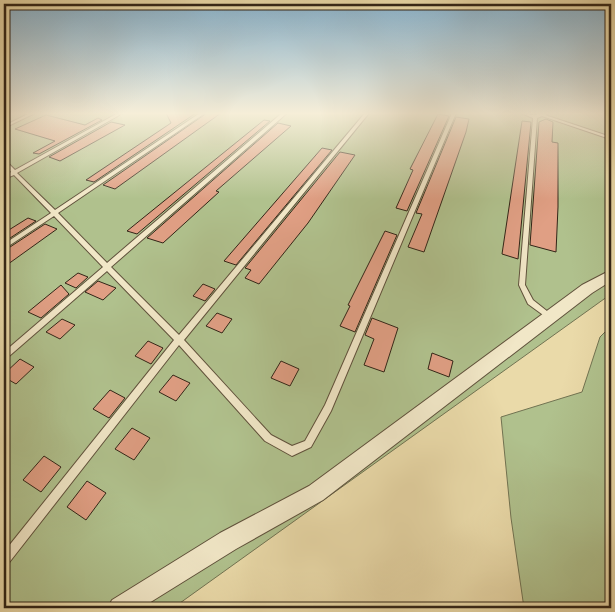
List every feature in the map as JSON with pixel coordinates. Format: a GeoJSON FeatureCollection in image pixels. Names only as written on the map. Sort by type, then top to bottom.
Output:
{"type":"FeatureCollection","features":[{"type":"Feature","properties":{"kind":"street"},"geometry":{"type":"LineString","coordinates":[[120,608],[228,541],[316,493],[586,290],[611,275]]}},
{"type":"Feature","properties":{"kind":"lane"},"geometry":{"type":"LineString","coordinates":[[4,178],[69,142]]}},
{"type":"Feature","properties":{"kind":"lane"},"geometry":{"type":"LineString","coordinates":[[4,247],[161,142]]}},
{"type":"Feature","properties":{"kind":"lane"},"geometry":{"type":"LineString","coordinates":[[4,356],[252,142]]}},
{"type":"Feature","properties":{"kind":"lane"},"geometry":{"type":"LineString","coordinates":[[4,560],[179,340],[343,142]]}},
{"type":"Feature","properties":{"kind":"lane"},"geometry":{"type":"LineString","coordinates":[[4,162],[179,340],[268,438],[292,451],[308,444],[328,408],[442,142]]}},
{"type":"Feature","properties":{"kind":"lane"},"geometry":{"type":"LineString","coordinates":[[537,142],[522,285],[530,302],[550,318]]}},
{"type":"Feature","properties":{"kind":"green space"},"geometry":{"type":"Polygon","coordinates":[[[4,142],[611,142],[611,294],[173,608],[4,608],[4,142]]]}},
{"type":"Feature","properties":{"kind":"green space"},"geometry":{"type":"Polygon","coordinates":[[[611,326],[611,608],[524,608],[511,518],[501,417],[582,392],[600,337],[611,326]]]}},
{"type":"Feature","properties":{"kind":"building"},"geometry":{"type":"Polygon","coordinates":[[[54,142],[62,142],[39,154],[33,153],[54,142]]]}},
{"type":"Feature","properties":{"kind":"building"},"geometry":{"type":"Polygon","coordinates":[[[76,142],[95,142],[60,161],[49,157],[76,142]]]}},
{"type":"Feature","properties":{"kind":"building"},"geometry":{"type":"Polygon","coordinates":[[[143,142],[154,142],[94,182],[86,180],[143,142]]]}},
{"type":"Feature","properties":{"kind":"building"},"geometry":{"type":"Polygon","coordinates":[[[166,142],[181,142],[115,189],[103,185],[166,142]]]}},
{"type":"Feature","properties":{"kind":"building"},"geometry":{"type":"Polygon","coordinates":[[[237,142],[246,142],[137,234],[127,231],[237,142]]]}},
{"type":"Feature","properties":{"kind":"building"},"geometry":{"type":"Polygon","coordinates":[[[257,142],[273,142],[216,191],[219,192],[163,243],[147,238],[257,142]]]}},
{"type":"Feature","properties":{"kind":"building"},"geometry":{"type":"Polygon","coordinates":[[[424,142],[438,142],[407,211],[396,208],[413,170],[410,169],[424,142]]]}},
{"type":"Feature","properties":{"kind":"building"},"geometry":{"type":"Polygon","coordinates":[[[446,142],[463,142],[424,252],[408,247],[422,214],[416,213],[446,142]]]}},
{"type":"Feature","properties":{"kind":"building"},"geometry":{"type":"Polygon","coordinates":[[[519,142],[529,142],[518,259],[502,254],[519,142]]]}},
{"type":"Feature","properties":{"kind":"building"},"geometry":{"type":"Polygon","coordinates":[[[538,142],[558,143],[556,252],[530,245],[538,142]]]}},
{"type":"Feature","properties":{"kind":"building"},"geometry":{"type":"Polygon","coordinates":[[[322,148],[332,150],[236,265],[224,261],[322,148]]]}},
{"type":"Feature","properties":{"kind":"building"},"geometry":{"type":"Polygon","coordinates":[[[340,152],[355,155],[308,223],[259,284],[245,278],[251,270],[245,268],[340,152]]]}},
{"type":"Feature","properties":{"kind":"building"},"geometry":{"type":"Polygon","coordinates":[[[28,218],[36,221],[4,242],[4,233],[28,218]]]}},
{"type":"Feature","properties":{"kind":"building"},"geometry":{"type":"Polygon","coordinates":[[[45,224],[57,229],[4,267],[4,251],[45,224]]]}},
{"type":"Feature","properties":{"kind":"building"},"geometry":{"type":"Polygon","coordinates":[[[385,231],[397,235],[355,332],[340,326],[350,306],[348,305],[385,231]]]}},
{"type":"Feature","properties":{"kind":"building"},"geometry":{"type":"Polygon","coordinates":[[[78,273],[88,277],[76,288],[65,283],[78,273]]]}},
{"type":"Feature","properties":{"kind":"building"},"geometry":{"type":"Polygon","coordinates":[[[98,281],[116,288],[103,300],[85,292],[98,281]]]}},
{"type":"Feature","properties":{"kind":"building"},"geometry":{"type":"Polygon","coordinates":[[[203,284],[215,289],[205,301],[193,296],[203,284]]]}},
{"type":"Feature","properties":{"kind":"building"},"geometry":{"type":"Polygon","coordinates":[[[61,285],[69,294],[41,318],[28,312],[61,285]]]}},
{"type":"Feature","properties":{"kind":"building"},"geometry":{"type":"Polygon","coordinates":[[[217,313],[232,319],[222,333],[206,326],[217,313]]]}},
{"type":"Feature","properties":{"kind":"building"},"geometry":{"type":"Polygon","coordinates":[[[372,318],[398,328],[384,372],[364,365],[374,339],[365,335],[372,318]]]}},
{"type":"Feature","properties":{"kind":"building"},"geometry":{"type":"Polygon","coordinates":[[[62,319],[75,325],[60,339],[46,332],[62,319]]]}},
{"type":"Feature","properties":{"kind":"building"},"geometry":{"type":"Polygon","coordinates":[[[148,341],[163,348],[151,364],[135,356],[148,341]]]}},
{"type":"Feature","properties":{"kind":"building"},"geometry":{"type":"Polygon","coordinates":[[[432,353],[453,361],[449,377],[428,369],[432,353]]]}},
{"type":"Feature","properties":{"kind":"building"},"geometry":{"type":"Polygon","coordinates":[[[20,359],[34,367],[16,384],[4,377],[4,374],[20,359]]]}},
{"type":"Feature","properties":{"kind":"building"},"geometry":{"type":"Polygon","coordinates":[[[281,361],[299,369],[290,386],[271,378],[281,361]]]}},
{"type":"Feature","properties":{"kind":"building"},"geometry":{"type":"Polygon","coordinates":[[[173,375],[190,383],[176,401],[159,392],[173,375]]]}},
{"type":"Feature","properties":{"kind":"building"},"geometry":{"type":"Polygon","coordinates":[[[110,390],[125,398],[109,418],[93,409],[110,390]]]}},
{"type":"Feature","properties":{"kind":"building"},"geometry":{"type":"Polygon","coordinates":[[[132,428],[150,438],[134,460],[115,449],[132,428]]]}},
{"type":"Feature","properties":{"kind":"building"},"geometry":{"type":"Polygon","coordinates":[[[44,456],[61,467],[41,492],[23,480],[44,456]]]}},
{"type":"Feature","properties":{"kind":"building"},"geometry":{"type":"Polygon","coordinates":[[[87,481],[106,493],[86,520],[67,507],[87,481]]]}}]}
